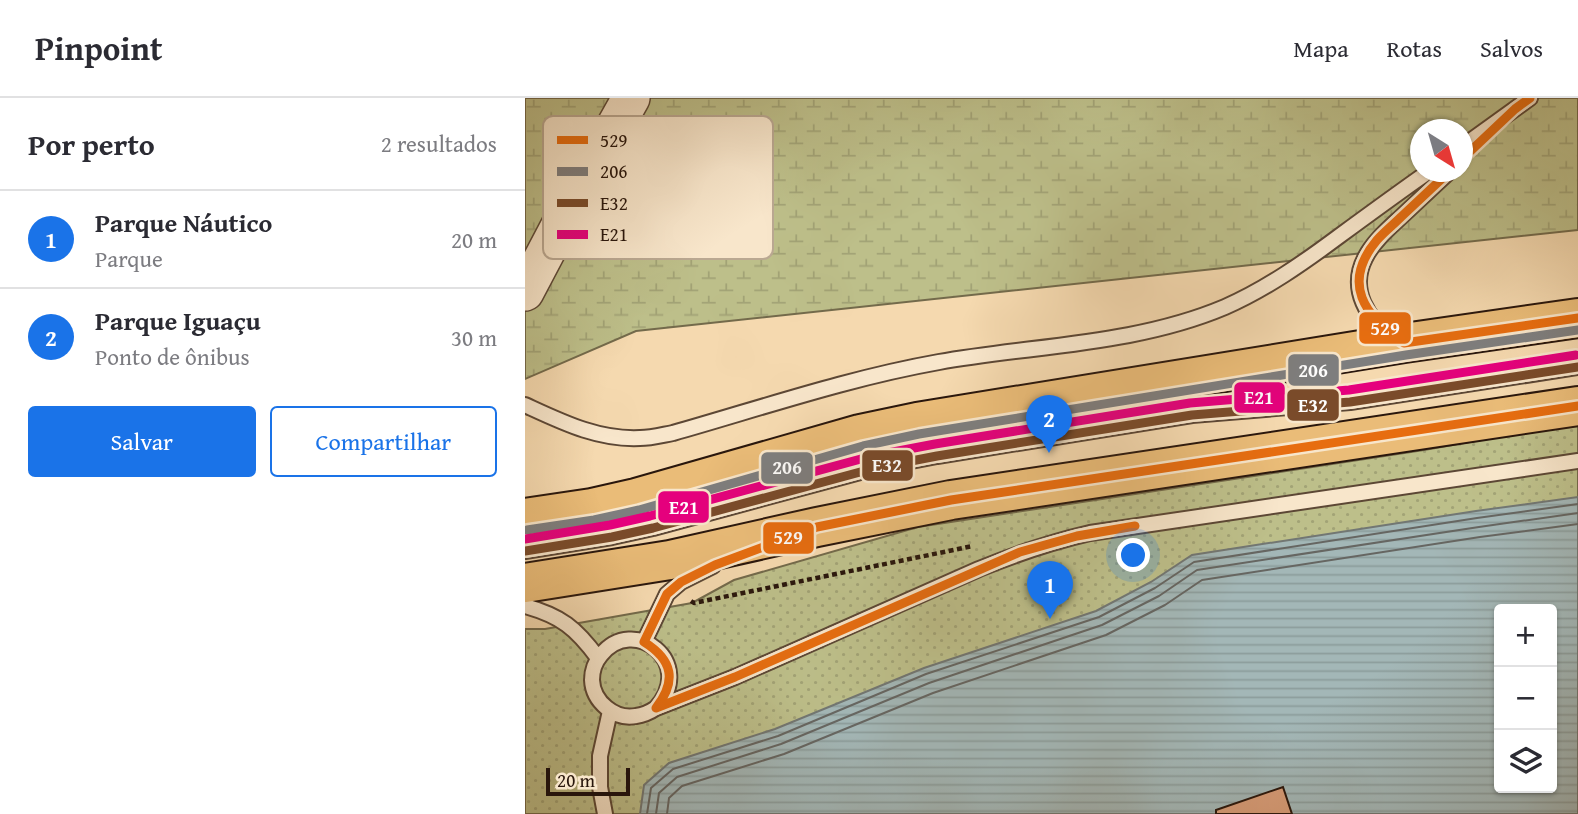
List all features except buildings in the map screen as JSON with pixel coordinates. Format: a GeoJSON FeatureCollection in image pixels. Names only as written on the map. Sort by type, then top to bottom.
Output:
{"type":"FeatureCollection","features":[{"type":"Feature","properties":{"kind":"main road"},"geometry":{"type":"LineString","coordinates":[[525,518],[636,498],[860,435],[917,422],[1404,343],[1578,318]]}},
{"type":"Feature","properties":{"kind":"main road"},"geometry":{"type":"LineString","coordinates":[[525,583],[670,560],[951,500],[1578,406]]}},
{"type":"Feature","properties":{"kind":"street"},"geometry":{"type":"LineString","coordinates":[[621,116],[631,98]]}},
{"type":"Feature","properties":{"kind":"street"},"geometry":{"type":"LineString","coordinates":[[525,292],[543,258]]}},
{"type":"Feature","properties":{"kind":"lane"},"geometry":{"type":"LineString","coordinates":[[1473,139],[1530,98]]}},
{"type":"Feature","properties":{"kind":"lane"},"geometry":{"type":"LineString","coordinates":[[1473,149],[1515,109]]}},
{"type":"Feature","properties":{"kind":"lane"},"geometry":{"type":"LineString","coordinates":[[525,405],[571,426],[604,436],[640,438],[673,433],[892,371],[943,361],[1113,338],[1181,323],[1227,306],[1271,283],[1414,182]]}},
{"type":"Feature","properties":{"kind":"lane"},"geometry":{"type":"LineString","coordinates":[[1404,343],[1382,328],[1366,312],[1360,297],[1359,279],[1363,260],[1372,246],[1439,182]]}},
{"type":"Feature","properties":{"kind":"lane"},"geometry":{"type":"LineString","coordinates":[[525,551],[653,528],[875,468],[937,456],[1192,415],[1349,402],[1578,367]]}},
{"type":"Feature","properties":{"kind":"lane"},"geometry":{"type":"LineString","coordinates":[[656,708],[669,688],[668,665],[662,655],[654,647],[631,639],[607,648],[593,669],[595,693],[601,704],[610,711],[634,717],[735,677],[979,569],[1053,541],[1090,533],[1578,461]]}},
{"type":"Feature","properties":{"kind":"lane"},"geometry":{"type":"LineString","coordinates":[[644,642],[667,594],[681,582],[715,565],[817,527]]}},
{"type":"Feature","properties":{"kind":"lane"},"geometry":{"type":"LineString","coordinates":[[525,606],[545,612],[569,625],[586,641],[598,658]]}},
{"type":"Feature","properties":{"kind":"lane"},"geometry":{"type":"LineString","coordinates":[[605,814],[600,787],[600,756],[610,711]]}},
{"type":"Feature","properties":{"kind":"green space"},"geometry":{"type":"Polygon","coordinates":[[[525,98],[1578,98],[1578,230],[636,331],[525,379],[525,98]]]}},
{"type":"Feature","properties":{"kind":"green space"},"geometry":{"type":"Polygon","coordinates":[[[1578,423],[1578,814],[525,814],[525,629],[545,629],[692,603],[734,580],[918,527],[1424,450],[1578,423]]]}},
{"type":"Feature","properties":{"kind":"water"},"geometry":{"type":"Polygon","coordinates":[[[1578,497],[1578,814],[640,814],[644,785],[669,763],[775,729],[924,668],[1096,611],[1151,582],[1192,555],[1578,497]]]}},
{"type":"Feature","properties":{"kind":"transit line","name":"529"},"geometry":{"type":"LineString","coordinates":[[1473,149],[1530,98]]}},
{"type":"Feature","properties":{"kind":"transit line","name":"529"},"geometry":{"type":"LineString","coordinates":[[1438,182],[1380,237],[1366,256],[1360,270],[1359,284],[1362,298],[1378,322],[1404,343],[1578,318]]}},
{"type":"Feature","properties":{"kind":"transit line","name":"206"},"geometry":{"type":"LineString","coordinates":[[527,530],[639,510],[863,446],[919,434],[1406,355],[1578,330]]}},
{"type":"Feature","properties":{"kind":"transit line","name":"E21"},"geometry":{"type":"LineString","coordinates":[[525,539],[650,516],[872,456],[935,444],[1190,403],[1349,390],[1576,355]]}},
{"type":"Feature","properties":{"kind":"transit line","name":"E32"},"geometry":{"type":"LineString","coordinates":[[525,551],[653,528],[875,468],[937,456],[1192,415],[1350,402],[1578,367]]}},
{"type":"Feature","properties":{"kind":"transit line","name":"529"},"geometry":{"type":"LineString","coordinates":[[656,708],[667,689],[669,672],[661,656],[644,642],[667,594],[681,582],[715,565],[817,527],[951,500],[1578,406]]}},
{"type":"Feature","properties":{"kind":"transit line","name":"529"},"geometry":{"type":"LineString","coordinates":[[656,708],[735,677],[1020,552],[1077,536],[1135,526]]}},
{"type":"Feature","properties":{"kind":"place","name":"Parque Iguaçu"},"geometry":{"type":"Point","coordinates":[1049,453]}},
{"type":"Feature","properties":{"kind":"place","name":"Parque Náutico"},"geometry":{"type":"Point","coordinates":[1050,619]}}]}
